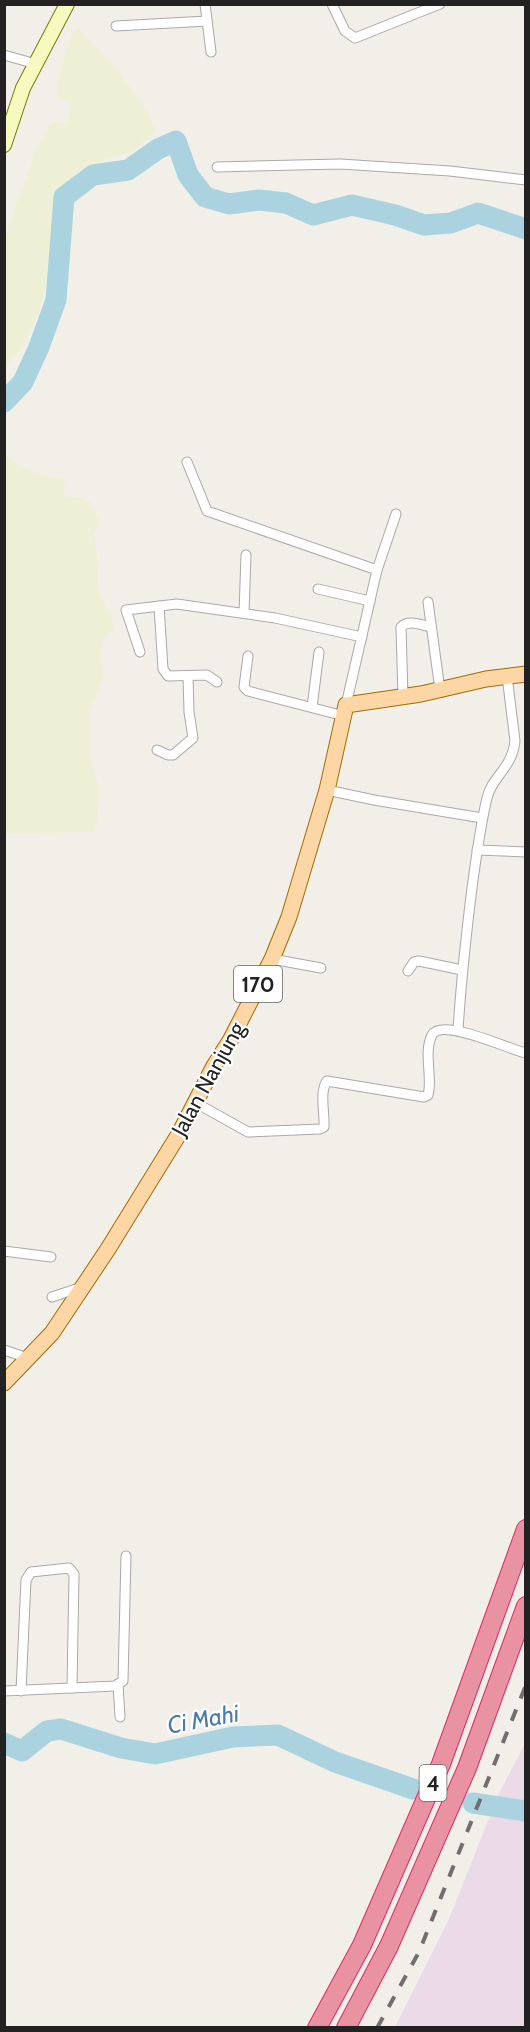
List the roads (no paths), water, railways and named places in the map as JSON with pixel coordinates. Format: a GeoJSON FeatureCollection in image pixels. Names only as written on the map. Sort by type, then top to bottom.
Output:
{"type":"FeatureCollection","features":[{"type":"Feature","properties":{"kind":"highway","name":"4"},"geometry":{"type":"LineString","coordinates":[[317,2028],[362,1945],[441,1764],[525,1529]]}},
{"type":"Feature","properties":{"kind":"highway","name":"4"},"geometry":{"type":"LineString","coordinates":[[346,2028],[389,1946],[467,1768],[525,1606]]}},
{"type":"Feature","properties":{"kind":"main road"},"geometry":{"type":"LineString","coordinates":[[345,711],[403,697],[525,674]]}},
{"type":"Feature","properties":{"kind":"main road","name":"Jalan Nanjung"},"geometry":{"type":"LineString","coordinates":[[4,1383],[52,1333],[120,1229],[196,1103],[272,959],[289,917],[327,790],[345,711]]}},
{"type":"Feature","properties":{"kind":"street"},"geometry":{"type":"LineString","coordinates":[[4,145],[23,88],[67,4]]}},
{"type":"Feature","properties":{"kind":"street"},"geometry":{"type":"LineString","coordinates":[[205,4],[211,52]]}},
{"type":"Feature","properties":{"kind":"street"},"geometry":{"type":"LineString","coordinates":[[332,4],[345,31],[355,38],[440,4]]}},
{"type":"Feature","properties":{"kind":"street"},"geometry":{"type":"LineString","coordinates":[[116,26],[207,21]]}},
{"type":"Feature","properties":{"kind":"street"},"geometry":{"type":"LineString","coordinates":[[4,55],[36,64]]}},
{"type":"Feature","properties":{"kind":"street"},"geometry":{"type":"LineString","coordinates":[[217,167],[340,164],[450,171],[525,180]]}},
{"type":"Feature","properties":{"kind":"street"},"geometry":{"type":"LineString","coordinates":[[187,462],[207,511],[378,570]]}},
{"type":"Feature","properties":{"kind":"street"},"geometry":{"type":"LineString","coordinates":[[248,656],[245,689],[288,703],[345,711],[378,570],[396,514]]}},
{"type":"Feature","properties":{"kind":"street"},"geometry":{"type":"LineString","coordinates":[[244,613],[246,555]]}},
{"type":"Feature","properties":{"kind":"street"},"geometry":{"type":"LineString","coordinates":[[318,589],[370,601]]}},
{"type":"Feature","properties":{"kind":"street"},"geometry":{"type":"LineString","coordinates":[[428,602],[440,690]]}},
{"type":"Feature","properties":{"kind":"street"},"geometry":{"type":"LineString","coordinates":[[140,652],[126,610],[177,604],[244,613],[362,637]]}},
{"type":"Feature","properties":{"kind":"street"},"geometry":{"type":"LineString","coordinates":[[159,606],[163,669],[168,676],[207,675],[218,682]]}},
{"type":"Feature","properties":{"kind":"street"},"geometry":{"type":"LineString","coordinates":[[403,697],[400,627],[406,623],[431,627]]}},
{"type":"Feature","properties":{"kind":"street"},"geometry":{"type":"LineString","coordinates":[[312,707],[319,652]]}},
{"type":"Feature","properties":{"kind":"street"},"geometry":{"type":"LineString","coordinates":[[157,750],[173,755],[193,738],[189,712],[188,675]]}},
{"type":"Feature","properties":{"kind":"street"},"geometry":{"type":"LineString","coordinates":[[458,1030],[462,970],[482,818],[488,793],[508,765],[515,741],[507,676]]}},
{"type":"Feature","properties":{"kind":"street"},"geometry":{"type":"LineString","coordinates":[[327,790],[482,818]]}},
{"type":"Feature","properties":{"kind":"street"},"geometry":{"type":"LineString","coordinates":[[477,850],[525,852]]}},
{"type":"Feature","properties":{"kind":"street"},"geometry":{"type":"LineString","coordinates":[[272,959],[321,968]]}},
{"type":"Feature","properties":{"kind":"street"},"geometry":{"type":"LineString","coordinates":[[408,971],[414,962],[419,960],[462,970]]}},
{"type":"Feature","properties":{"kind":"street"},"geometry":{"type":"LineString","coordinates":[[196,1103],[248,1132],[320,1129],[324,1127],[323,1091],[327,1081],[426,1096],[429,1092],[428,1053],[432,1034],[437,1030],[458,1030],[525,1053]]}},
{"type":"Feature","properties":{"kind":"street"},"geometry":{"type":"LineString","coordinates":[[4,1251],[51,1257]]}},
{"type":"Feature","properties":{"kind":"street"},"geometry":{"type":"LineString","coordinates":[[52,1297],[82,1287]]}},
{"type":"Feature","properties":{"kind":"street"},"geometry":{"type":"LineString","coordinates":[[4,1350],[28,1358]]}},
{"type":"Feature","properties":{"kind":"street"},"geometry":{"type":"LineString","coordinates":[[120,1717],[118,1684],[124,1677],[126,1556]]}},
{"type":"Feature","properties":{"kind":"street"},"geometry":{"type":"LineString","coordinates":[[21,1691],[26,1580],[31,1572],[69,1568],[74,1574],[72,1688]]}},
{"type":"Feature","properties":{"kind":"street"},"geometry":{"type":"LineString","coordinates":[[4,1691],[118,1684]]}},
{"type":"Feature","properties":{"kind":"waterway"},"geometry":{"type":"LineString","coordinates":[[4,402],[23,382],[56,300],[64,197],[93,175],[128,170],[158,149],[176,141],[188,175],[205,197],[229,204],[259,200],[286,203],[313,215],[352,205],[395,215],[424,225],[451,223],[478,213],[526,229]]}},
{"type":"Feature","properties":{"kind":"waterway","name":"Ci Mahi"},"geometry":{"type":"LineString","coordinates":[[4,1743],[22,1751],[47,1731],[61,1729],[121,1748],[155,1754],[233,1737],[278,1735],[335,1762],[413,1789]]}},
{"type":"Feature","properties":{"kind":"waterway","name":"Ci Mahi"},"geometry":{"type":"LineString","coordinates":[[473,1803],[526,1811]]}},
{"type":"Feature","properties":{"kind":"railway"},"geometry":{"type":"LineString","coordinates":[[377,2028],[419,1952],[526,1685]]}}]}
